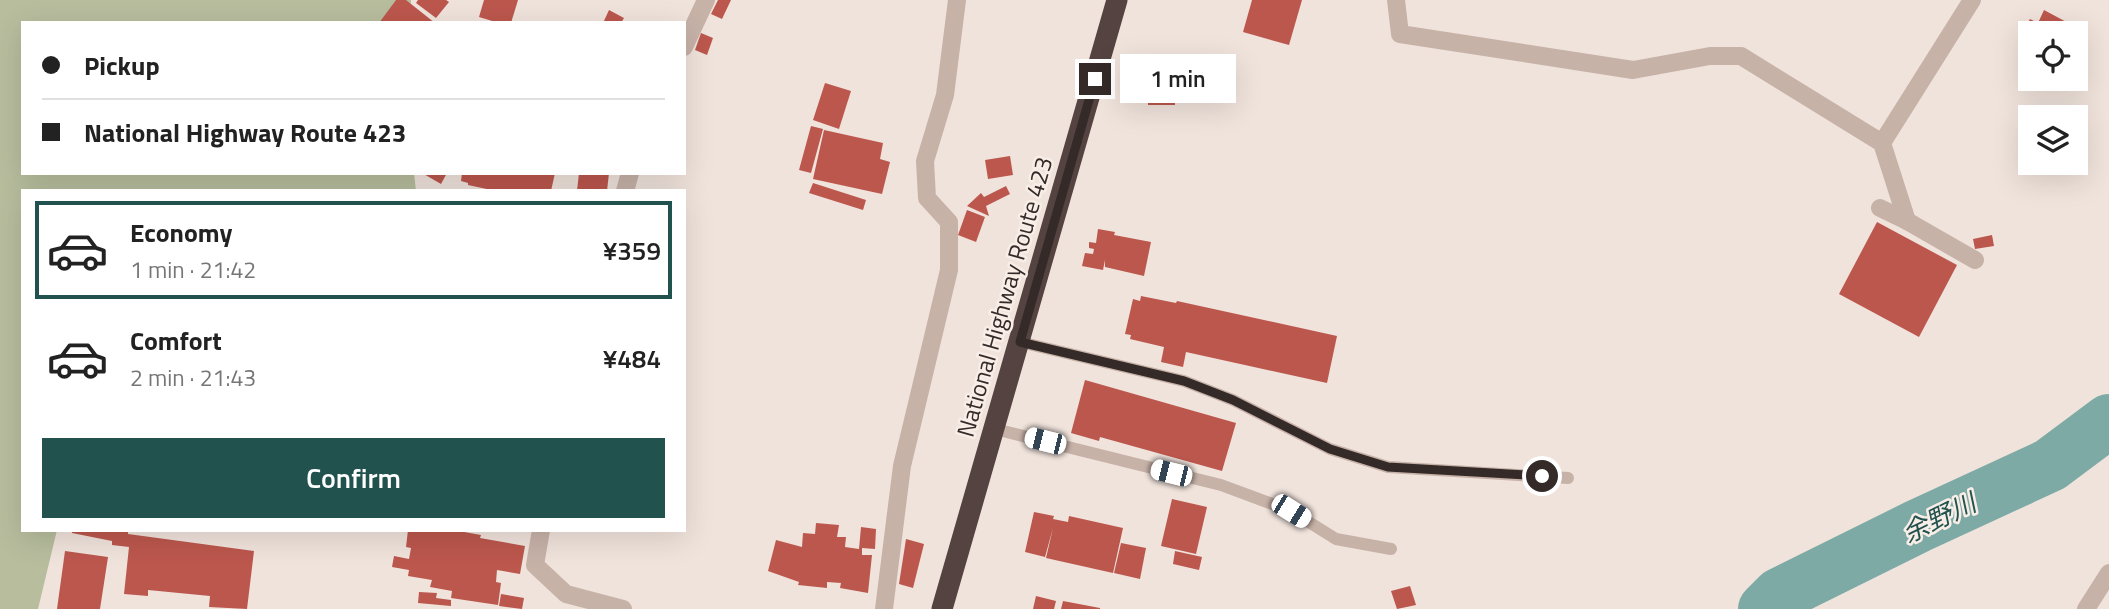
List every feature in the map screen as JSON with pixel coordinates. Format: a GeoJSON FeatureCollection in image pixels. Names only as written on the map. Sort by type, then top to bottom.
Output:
{"type":"FeatureCollection","features":[{"type":"Feature","properties":{"kind":"highway","name":"National Highway Route 423"},"geometry":{"type":"LineString","coordinates":[[942,609],[1117,0]]}},
{"type":"Feature","properties":{"kind":"street"},"geometry":{"type":"LineString","coordinates":[[686,43],[706,0]]}},
{"type":"Feature","properties":{"kind":"street"},"geometry":{"type":"LineString","coordinates":[[884,609],[902,466],[949,270],[949,222],[927,198],[925,161],[944,94],[957,0]]}},
{"type":"Feature","properties":{"kind":"street"},"geometry":{"type":"LineString","coordinates":[[1396,0],[1400,34],[1633,70],[1710,56],[1741,56],[1882,143],[1907,221]]}},
{"type":"Feature","properties":{"kind":"street"},"geometry":{"type":"LineString","coordinates":[[1882,143],[1972,0]]}},
{"type":"Feature","properties":{"kind":"street"},"geometry":{"type":"LineString","coordinates":[[1880,208],[1975,260]]}},
{"type":"Feature","properties":{"kind":"street"},"geometry":{"type":"LineString","coordinates":[[541,532],[535,565],[566,594],[623,609]]}},
{"type":"Feature","properties":{"kind":"street"},"geometry":{"type":"LineString","coordinates":[[2086,609],[2109,573]]}},
{"type":"Feature","properties":{"kind":"lane"},"geometry":{"type":"LineString","coordinates":[[1020,342],[1184,381],[1233,400],[1330,449],[1388,467],[1568,478]]}},
{"type":"Feature","properties":{"kind":"lane"},"geometry":{"type":"LineString","coordinates":[[995,429],[1221,485],[1291,511],[1336,539],[1391,549]]}},
{"type":"Feature","properties":{"kind":"green space"},"geometry":{"type":"Polygon","coordinates":[[[0,0],[411,0],[409,21],[21,21],[21,175],[414,175],[416,189],[21,189],[21,532],[57,532],[38,609],[0,609],[0,0]]]}},
{"type":"Feature","properties":{"kind":"building"},"geometry":{"type":"Polygon","coordinates":[[[396,0],[406,0],[432,21],[380,21],[396,0]]]}},
{"type":"Feature","properties":{"kind":"building"},"geometry":{"type":"Polygon","coordinates":[[[418,0],[449,2],[436,18],[416,3],[418,0]]]}},
{"type":"Feature","properties":{"kind":"building"},"geometry":{"type":"Polygon","coordinates":[[[484,0],[518,0],[512,21],[492,21],[479,17],[484,0]]]}},
{"type":"Feature","properties":{"kind":"building"},"geometry":{"type":"Polygon","coordinates":[[[718,0],[731,0],[722,19],[711,14],[718,0]]]}},
{"type":"Feature","properties":{"kind":"building"},"geometry":{"type":"Polygon","coordinates":[[[1252,0],[1302,0],[1289,45],[1243,32],[1252,0]]]}},
{"type":"Feature","properties":{"kind":"building"},"geometry":{"type":"Polygon","coordinates":[[[609,10],[624,18],[622,21],[604,21],[609,10]]]}},
{"type":"Feature","properties":{"kind":"building"},"geometry":{"type":"Polygon","coordinates":[[[2044,10],[2065,21],[2039,21],[2044,10]]]}},
{"type":"Feature","properties":{"kind":"building"},"geometry":{"type":"Polygon","coordinates":[[[701,33],[713,38],[707,55],[695,50],[701,33]]]}},
{"type":"Feature","properties":{"kind":"building"},"geometry":{"type":"Polygon","coordinates":[[[1148,77],[1175,77],[1175,105],[1148,105],[1148,77]]]}},
{"type":"Feature","properties":{"kind":"building"},"geometry":{"type":"Polygon","coordinates":[[[825,83],[851,91],[839,129],[813,120],[825,83]]]}},
{"type":"Feature","properties":{"kind":"building"},"geometry":{"type":"Polygon","coordinates":[[[811,126],[823,129],[811,173],[799,170],[811,126]]]}},
{"type":"Feature","properties":{"kind":"building"},"geometry":{"type":"Polygon","coordinates":[[[824,130],[883,143],[880,159],[890,162],[882,194],[813,179],[824,130]]]}},
{"type":"Feature","properties":{"kind":"building"},"geometry":{"type":"Polygon","coordinates":[[[1010,156],[1013,175],[988,179],[985,160],[1010,156]]]}},
{"type":"Feature","properties":{"kind":"building"},"geometry":{"type":"Polygon","coordinates":[[[425,175],[446,175],[441,184],[425,175]]]}},
{"type":"Feature","properties":{"kind":"building"},"geometry":{"type":"Polygon","coordinates":[[[462,175],[555,175],[551,189],[487,189],[461,181],[462,175]]]}},
{"type":"Feature","properties":{"kind":"building"},"geometry":{"type":"Polygon","coordinates":[[[579,175],[609,175],[607,189],[577,189],[579,175]]]}},
{"type":"Feature","properties":{"kind":"building"},"geometry":{"type":"Polygon","coordinates":[[[813,183],[866,200],[863,210],[809,193],[813,183]]]}},
{"type":"Feature","properties":{"kind":"building"},"geometry":{"type":"Polygon","coordinates":[[[1006,186],[1010,194],[986,206],[989,216],[967,206],[981,193],[984,197],[1006,186]]]}},
{"type":"Feature","properties":{"kind":"building"},"geometry":{"type":"Polygon","coordinates":[[[967,210],[985,217],[976,242],[958,235],[967,210]]]}},
{"type":"Feature","properties":{"kind":"building"},"geometry":{"type":"Polygon","coordinates":[[[1877,222],[1957,265],[1919,337],[1839,294],[1877,222]]]}},
{"type":"Feature","properties":{"kind":"building"},"geometry":{"type":"Polygon","coordinates":[[[1098,229],[1151,242],[1144,276],[1105,267],[1105,260],[1103,270],[1082,266],[1085,253],[1093,254],[1094,249],[1089,248],[1089,242],[1096,243],[1098,229]]]}},
{"type":"Feature","properties":{"kind":"building"},"geometry":{"type":"Polygon","coordinates":[[[1992,235],[1994,246],[1975,249],[1973,239],[1992,235]]]}},
{"type":"Feature","properties":{"kind":"building"},"geometry":{"type":"Polygon","coordinates":[[[1141,296],[1176,303],[1177,301],[1337,336],[1327,383],[1186,352],[1183,367],[1161,362],[1164,347],[1130,339],[1131,335],[1125,334],[1133,299],[1140,301],[1141,296]]]}},
{"type":"Feature","properties":{"kind":"building"},"geometry":{"type":"Polygon","coordinates":[[[1085,380],[1236,423],[1222,471],[1100,437],[1099,441],[1071,433],[1085,380]]]}},
{"type":"Feature","properties":{"kind":"building"},"geometry":{"type":"Polygon","coordinates":[[[1172,499],[1207,507],[1196,554],[1161,546],[1172,499]]]}},
{"type":"Feature","properties":{"kind":"building"},"geometry":{"type":"Polygon","coordinates":[[[1034,512],[1068,522],[1069,516],[1123,528],[1113,573],[1046,558],[1053,528],[1045,557],[1025,552],[1034,512]]]}},
{"type":"Feature","properties":{"kind":"building"},"geometry":{"type":"Polygon","coordinates":[[[816,523],[839,525],[837,537],[846,537],[845,547],[859,549],[861,527],[876,529],[875,549],[862,548],[862,555],[872,555],[868,593],[840,588],[841,583],[827,582],[827,588],[798,585],[799,582],[768,571],[776,540],[802,547],[803,533],[815,534],[816,523]]]}},
{"type":"Feature","properties":{"kind":"building"},"geometry":{"type":"Polygon","coordinates":[[[128,532],[254,551],[247,609],[209,607],[210,596],[148,590],[148,596],[124,594],[129,547],[112,545],[112,541],[72,533],[128,532]]]}},
{"type":"Feature","properties":{"kind":"building"},"geometry":{"type":"Polygon","coordinates":[[[408,532],[464,532],[481,535],[480,538],[525,546],[520,574],[497,570],[496,582],[501,583],[498,605],[451,598],[452,591],[430,587],[432,580],[408,576],[409,570],[392,567],[394,556],[409,559],[411,548],[406,547],[408,532]]]}},
{"type":"Feature","properties":{"kind":"building"},"geometry":{"type":"Polygon","coordinates":[[[906,539],[924,544],[913,588],[899,584],[906,539]]]}},
{"type":"Feature","properties":{"kind":"building"},"geometry":{"type":"Polygon","coordinates":[[[1121,543],[1146,548],[1140,579],[1114,573],[1121,543]]]}},
{"type":"Feature","properties":{"kind":"building"},"geometry":{"type":"Polygon","coordinates":[[[65,551],[108,557],[100,609],[57,609],[65,551]]]}},
{"type":"Feature","properties":{"kind":"building"},"geometry":{"type":"Polygon","coordinates":[[[1175,551],[1202,557],[1199,570],[1173,564],[1175,551]]]}},
{"type":"Feature","properties":{"kind":"building"},"geometry":{"type":"Polygon","coordinates":[[[1410,586],[1416,605],[1397,609],[1391,591],[1410,586]]]}},
{"type":"Feature","properties":{"kind":"building"},"geometry":{"type":"Polygon","coordinates":[[[419,592],[437,593],[436,598],[451,600],[451,606],[418,603],[419,592]]]}},
{"type":"Feature","properties":{"kind":"building"},"geometry":{"type":"Polygon","coordinates":[[[501,594],[524,598],[522,609],[499,606],[501,594]]]}},
{"type":"Feature","properties":{"kind":"building"},"geometry":{"type":"Polygon","coordinates":[[[1036,596],[1056,601],[1054,609],[1033,609],[1036,596]]]}},
{"type":"Feature","properties":{"kind":"building"},"geometry":{"type":"Polygon","coordinates":[[[1063,601],[1100,608],[1100,609],[1061,609],[1063,601]]]}},
{"type":"Feature","properties":{"kind":"waterway","name":"余野川"},"geometry":{"type":"LineString","coordinates":[[1765,609],[1779,595],[2050,465],[2109,421]]}},
{"type":"Feature","properties":{"kind":"route"},"geometry":{"type":"LineString","coordinates":[[1095,79],[1020,342],[1184,381],[1233,400],[1330,449],[1388,467],[1542,476]]}}]}
